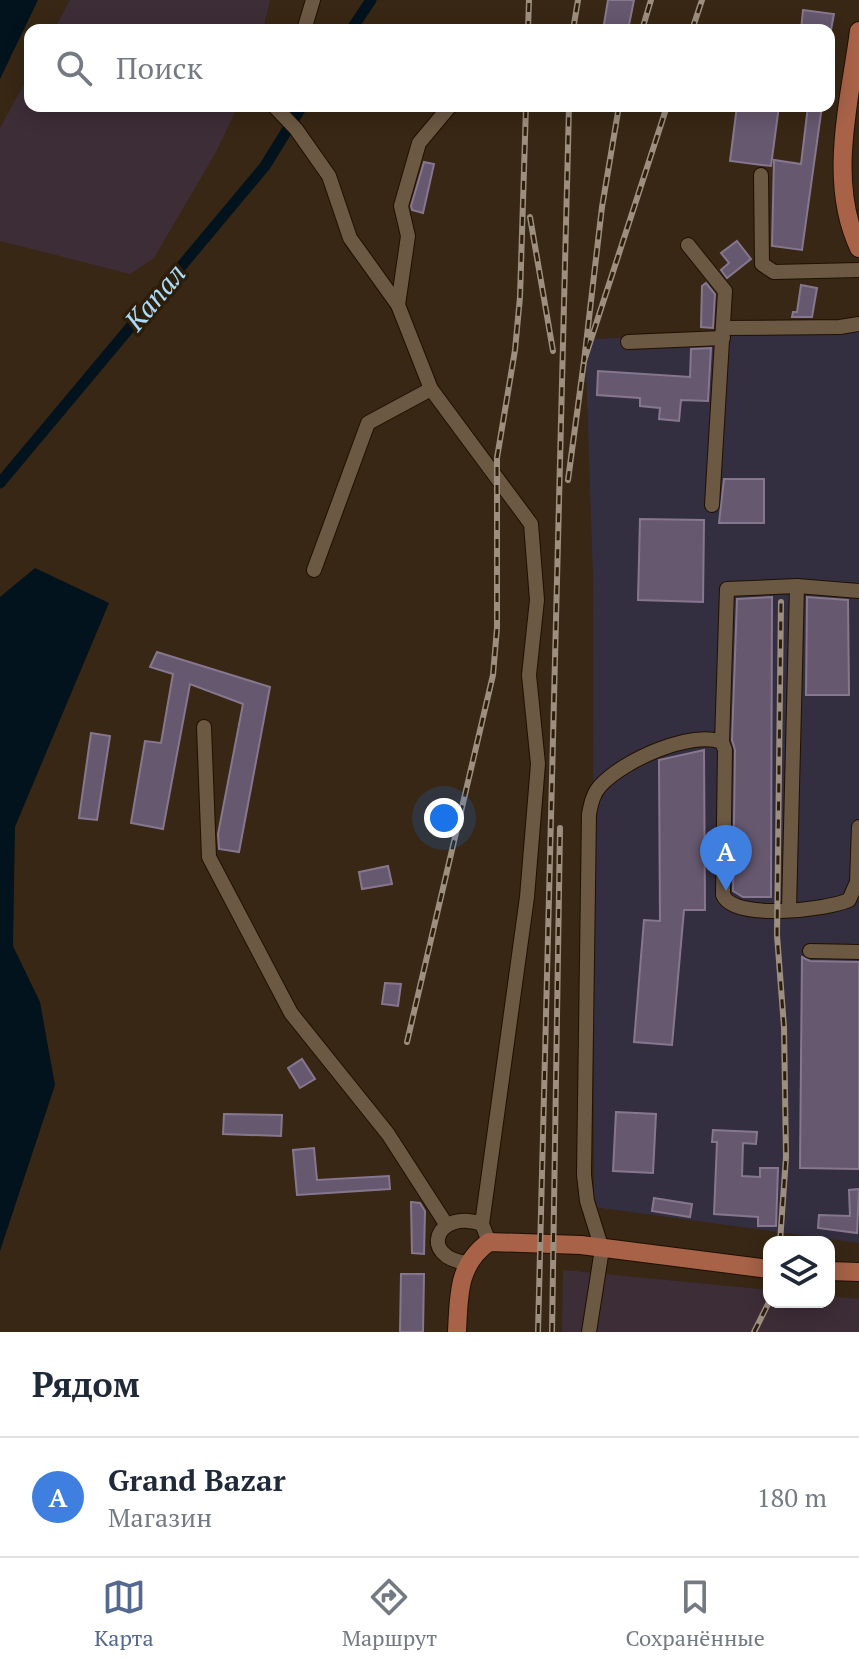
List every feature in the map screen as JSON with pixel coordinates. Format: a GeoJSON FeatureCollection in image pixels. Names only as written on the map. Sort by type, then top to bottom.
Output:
{"type":"FeatureCollection","features":[{"type":"Feature","properties":{"kind":"main road"},"geometry":{"type":"LineString","coordinates":[[859,31],[842,162],[843,196],[850,228],[859,248]]}},
{"type":"Feature","properties":{"kind":"main road"},"geometry":{"type":"LineString","coordinates":[[853,78],[859,120]]}},
{"type":"Feature","properties":{"kind":"main road"},"geometry":{"type":"LineString","coordinates":[[843,196],[859,179]]}},
{"type":"Feature","properties":{"kind":"main road"},"geometry":{"type":"LineString","coordinates":[[457,1332],[460,1283],[467,1263],[486,1233],[763,1268]]}},
{"type":"Feature","properties":{"kind":"main road"},"geometry":{"type":"LineString","coordinates":[[835,1271],[859,1272]]}},
{"type":"Feature","properties":{"kind":"street"},"geometry":{"type":"LineString","coordinates":[[306,24],[313,0]]}},
{"type":"Feature","properties":{"kind":"street"},"geometry":{"type":"LineString","coordinates":[[280,112],[329,176],[350,238],[398,305],[431,389],[531,524],[537,600],[529,675],[538,764],[530,867],[486,1233]]}},
{"type":"Feature","properties":{"kind":"street"},"geometry":{"type":"LineString","coordinates":[[398,305],[408,236],[401,206],[419,143],[445,112]]}},
{"type":"Feature","properties":{"kind":"street"},"geometry":{"type":"LineString","coordinates":[[761,175],[762,264],[774,272],[859,270]]}},
{"type":"Feature","properties":{"kind":"street"},"geometry":{"type":"LineString","coordinates":[[688,245],[723,286],[712,505]]}},
{"type":"Feature","properties":{"kind":"street"},"geometry":{"type":"LineString","coordinates":[[628,342],[859,324]]}},
{"type":"Feature","properties":{"kind":"street"},"geometry":{"type":"LineString","coordinates":[[314,570],[368,423],[431,389]]}},
{"type":"Feature","properties":{"kind":"street"},"geometry":{"type":"LineString","coordinates":[[789,909],[797,586]]}},
{"type":"Feature","properties":{"kind":"street"},"geometry":{"type":"LineString","coordinates":[[859,591],[797,586],[727,589],[722,742],[725,750],[724,900],[745,910],[828,907],[849,900],[854,892],[858,871],[859,827]]}},
{"type":"Feature","properties":{"kind":"street"},"geometry":{"type":"LineString","coordinates":[[204,727],[209,857],[291,1013],[388,1134],[446,1224]]}},
{"type":"Feature","properties":{"kind":"street"},"geometry":{"type":"LineString","coordinates":[[589,1332],[602,1249],[587,1201],[584,1175],[592,801],[605,781],[657,749],[694,740],[722,742]]}},
{"type":"Feature","properties":{"kind":"street"},"geometry":{"type":"LineString","coordinates":[[810,951],[859,952]]}},
{"type":"Feature","properties":{"kind":"street"},"geometry":{"type":"LineString","coordinates":[[446,1224],[468,1219],[486,1233]]}},
{"type":"Feature","properties":{"kind":"street"},"geometry":{"type":"LineString","coordinates":[[446,1224],[437,1244],[451,1261],[467,1263]]}},
{"type":"Feature","properties":{"kind":"shaded area"},"geometry":{"type":"Polygon","coordinates":[[[70,0],[270,0],[264,24],[57,24],[70,0]]]}},
{"type":"Feature","properties":{"kind":"shaded area"},"geometry":{"type":"Polygon","coordinates":[[[24,84],[24,112],[235,112],[216,152],[154,258],[130,274],[0,241],[0,128],[24,84]]]}},
{"type":"Feature","properties":{"kind":"shaded area"},"geometry":{"type":"Polygon","coordinates":[[[859,330],[859,1243],[835,1240],[835,1236],[807,1236],[594,1207],[593,575],[585,339],[859,330]]]}},
{"type":"Feature","properties":{"kind":"shaded area"},"geometry":{"type":"Polygon","coordinates":[[[563,1270],[763,1289],[763,1308],[835,1308],[835,1297],[859,1299],[859,1332],[562,1332],[563,1270]]]}},
{"type":"Feature","properties":{"kind":"water"},"geometry":{"type":"Polygon","coordinates":[[[0,0],[38,0],[24,24],[0,79],[0,0]]]}},
{"type":"Feature","properties":{"kind":"water"},"geometry":{"type":"Polygon","coordinates":[[[35,568],[109,603],[15,827],[13,946],[40,1002],[55,1085],[0,1251],[0,597],[35,568]]]}},
{"type":"Feature","properties":{"kind":"building"},"geometry":{"type":"Polygon","coordinates":[[[608,0],[634,0],[629,24],[604,24],[608,0]]]}},
{"type":"Feature","properties":{"kind":"building"},"geometry":{"type":"Polygon","coordinates":[[[803,10],[834,14],[832,24],[802,24],[803,10]]]}},
{"type":"Feature","properties":{"kind":"building"},"geometry":{"type":"Polygon","coordinates":[[[736,112],[778,112],[771,166],[730,161],[736,112]]]}},
{"type":"Feature","properties":{"kind":"building"},"geometry":{"type":"Polygon","coordinates":[[[807,112],[821,112],[802,250],[772,246],[774,160],[801,164],[807,112]]]}},
{"type":"Feature","properties":{"kind":"building"},"geometry":{"type":"Polygon","coordinates":[[[424,162],[434,164],[423,213],[412,210],[411,206],[424,162]]]}},
{"type":"Feature","properties":{"kind":"building"},"geometry":{"type":"Polygon","coordinates":[[[737,241],[751,259],[727,278],[721,270],[729,263],[721,253],[737,241]]]}},
{"type":"Feature","properties":{"kind":"building"},"geometry":{"type":"Polygon","coordinates":[[[706,283],[715,294],[713,328],[701,327],[702,286],[706,283]]]}},
{"type":"Feature","properties":{"kind":"building"},"geometry":{"type":"Polygon","coordinates":[[[801,285],[817,288],[812,317],[792,317],[793,312],[797,312],[801,285]]]}},
{"type":"Feature","properties":{"kind":"building"},"geometry":{"type":"Polygon","coordinates":[[[711,348],[708,401],[681,400],[679,421],[659,419],[660,408],[640,406],[640,398],[597,395],[598,371],[690,377],[691,349],[711,348]]]}},
{"type":"Feature","properties":{"kind":"building"},"geometry":{"type":"Polygon","coordinates":[[[724,479],[764,479],[764,523],[719,523],[724,479]]]}},
{"type":"Feature","properties":{"kind":"building"},"geometry":{"type":"Polygon","coordinates":[[[640,519],[704,520],[703,602],[638,600],[640,519]]]}},
{"type":"Feature","properties":{"kind":"building"},"geometry":{"type":"Polygon","coordinates":[[[772,597],[771,897],[743,897],[733,891],[735,750],[732,740],[737,599],[772,597]]]}},
{"type":"Feature","properties":{"kind":"building"},"geometry":{"type":"Polygon","coordinates":[[[807,597],[848,600],[849,695],[806,695],[807,597]]]}},
{"type":"Feature","properties":{"kind":"building"},"geometry":{"type":"Polygon","coordinates":[[[157,652],[270,687],[239,852],[219,849],[218,834],[243,704],[190,684],[163,829],[131,823],[145,741],[161,743],[173,674],[150,667],[157,652]]]}},
{"type":"Feature","properties":{"kind":"building"},"geometry":{"type":"Polygon","coordinates":[[[91,733],[110,736],[97,820],[79,818],[91,733]]]}},
{"type":"Feature","properties":{"kind":"building"},"geometry":{"type":"Polygon","coordinates":[[[704,750],[705,910],[684,910],[672,1045],[634,1042],[644,920],[660,921],[659,760],[704,750]]]}},
{"type":"Feature","properties":{"kind":"building"},"geometry":{"type":"Polygon","coordinates":[[[388,866],[392,884],[362,889],[359,872],[388,866]]]}},
{"type":"Feature","properties":{"kind":"building"},"geometry":{"type":"Polygon","coordinates":[[[802,957],[810,961],[859,962],[859,1169],[800,1168],[802,957]]]}},
{"type":"Feature","properties":{"kind":"building"},"geometry":{"type":"Polygon","coordinates":[[[385,983],[401,984],[398,1006],[382,1004],[385,983]]]}},
{"type":"Feature","properties":{"kind":"building"},"geometry":{"type":"Polygon","coordinates":[[[302,1059],[315,1079],[300,1088],[288,1068],[302,1059]]]}},
{"type":"Feature","properties":{"kind":"building"},"geometry":{"type":"Polygon","coordinates":[[[616,1112],[656,1114],[653,1173],[613,1171],[616,1112]]]}},
{"type":"Feature","properties":{"kind":"building"},"geometry":{"type":"Polygon","coordinates":[[[224,1114],[282,1115],[281,1136],[223,1134],[224,1114]]]}},
{"type":"Feature","properties":{"kind":"building"},"geometry":{"type":"Polygon","coordinates":[[[713,1130],[757,1132],[756,1144],[743,1143],[742,1176],[760,1177],[760,1168],[778,1168],[776,1226],[758,1226],[758,1217],[714,1214],[717,1142],[712,1142],[713,1130]]]}},
{"type":"Feature","properties":{"kind":"building"},"geometry":{"type":"Polygon","coordinates":[[[314,1148],[317,1180],[389,1176],[390,1189],[297,1195],[293,1150],[314,1148]]]}},
{"type":"Feature","properties":{"kind":"building"},"geometry":{"type":"Polygon","coordinates":[[[859,1189],[857,1233],[818,1228],[819,1215],[850,1216],[849,1190],[859,1189]]]}},
{"type":"Feature","properties":{"kind":"building"},"geometry":{"type":"Polygon","coordinates":[[[654,1198],[692,1204],[690,1217],[652,1211],[654,1198]]]}},
{"type":"Feature","properties":{"kind":"building"},"geometry":{"type":"Polygon","coordinates":[[[411,1202],[420,1203],[425,1211],[424,1254],[412,1253],[411,1202]]]}},
{"type":"Feature","properties":{"kind":"building"},"geometry":{"type":"Polygon","coordinates":[[[401,1274],[424,1274],[423,1332],[400,1332],[401,1274]]]}},
{"type":"Feature","properties":{"kind":"waterway","name":"Капал"},"geometry":{"type":"LineString","coordinates":[[355,24],[371,0]]}},
{"type":"Feature","properties":{"kind":"waterway","name":"Капал"},"geometry":{"type":"LineString","coordinates":[[0,483],[265,166],[298,112]]}},
{"type":"Feature","properties":{"kind":"railway"},"geometry":{"type":"LineString","coordinates":[[528,24],[529,0]]}},
{"type":"Feature","properties":{"kind":"railway"},"geometry":{"type":"LineString","coordinates":[[574,24],[578,0]]}},
{"type":"Feature","properties":{"kind":"railway"},"geometry":{"type":"LineString","coordinates":[[644,24],[651,0]]}},
{"type":"Feature","properties":{"kind":"railway"},"geometry":{"type":"LineString","coordinates":[[694,24],[702,0]]}},
{"type":"Feature","properties":{"kind":"railway"},"geometry":{"type":"LineString","coordinates":[[407,1042],[493,675],[497,628],[497,458],[515,350],[520,297],[526,112]]}},
{"type":"Feature","properties":{"kind":"railway"},"geometry":{"type":"LineString","coordinates":[[538,1332],[569,112]]}},
{"type":"Feature","properties":{"kind":"railway"},"geometry":{"type":"LineString","coordinates":[[618,112],[602,207],[584,361],[665,112]]}},
{"type":"Feature","properties":{"kind":"railway"},"geometry":{"type":"LineString","coordinates":[[530,217],[553,351]]}},
{"type":"Feature","properties":{"kind":"railway"},"geometry":{"type":"LineString","coordinates":[[568,480],[584,361]]}},
{"type":"Feature","properties":{"kind":"railway"},"geometry":{"type":"LineString","coordinates":[[780,1236],[786,1157],[784,1027],[777,935],[781,602]]}},
{"type":"Feature","properties":{"kind":"railway"},"geometry":{"type":"LineString","coordinates":[[552,1332],[560,828]]}},
{"type":"Feature","properties":{"kind":"railway"},"geometry":{"type":"LineString","coordinates":[[754,1332],[766,1308]]}},
{"type":"Feature","properties":{"kind":"place","name":"Grand Bazar"},"geometry":{"type":"Point","coordinates":[726,891]}}]}
